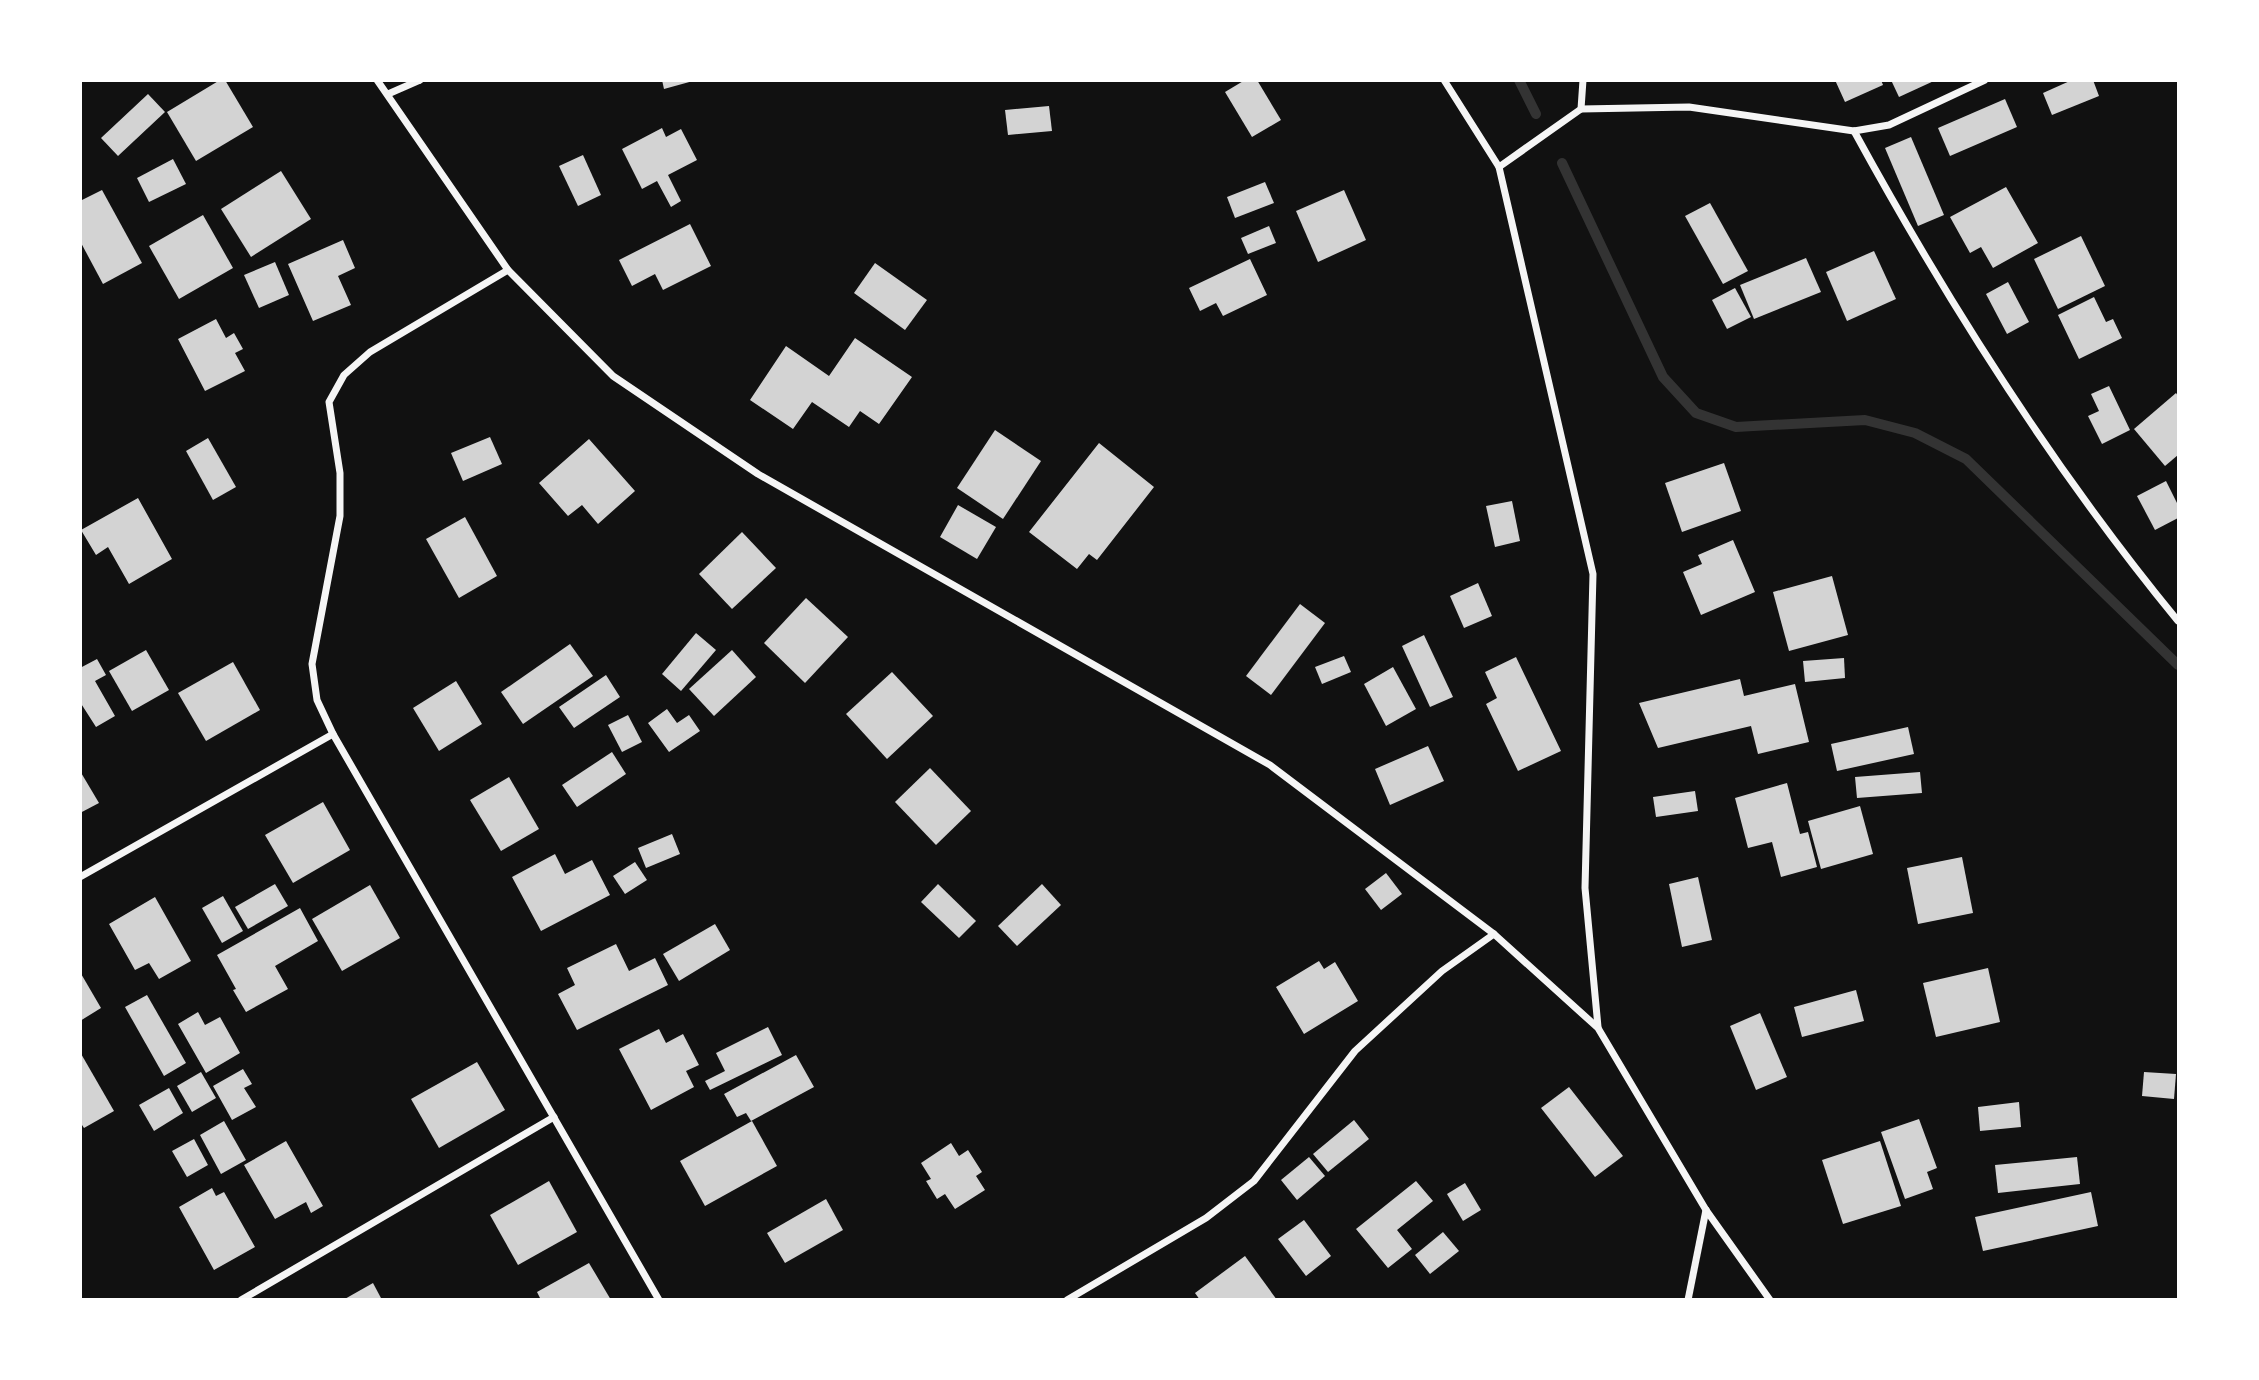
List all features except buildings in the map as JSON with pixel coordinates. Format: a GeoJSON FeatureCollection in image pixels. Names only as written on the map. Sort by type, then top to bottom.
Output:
{"type":"FeatureCollection","features":[{"type":"Feature","properties":{"kind":"street"},"geometry":{"type":"LineString","coordinates":[[377,80],[508,270],[613,376],[758,474],[1270,765],[1494,934],[1598,1028],[1706,1210],[1770,1300]]}},
{"type":"Feature","properties":{"kind":"street"},"geometry":{"type":"LineString","coordinates":[[388,94],[419,80]]}},
{"type":"Feature","properties":{"kind":"street"},"geometry":{"type":"LineString","coordinates":[[1444,80],[1499,167],[1593,574],[1585,888],[1598,1028]]}},
{"type":"Feature","properties":{"kind":"street"},"geometry":{"type":"LineString","coordinates":[[1581,109],[1583,80]]}},
{"type":"Feature","properties":{"kind":"street"},"geometry":{"type":"LineString","coordinates":[[1499,167],[1581,109],[1689,107],[1854,131],[1889,125],[1985,80]]}},
{"type":"Feature","properties":{"kind":"street"},"geometry":{"type":"LineString","coordinates":[[1854,131],[1921,251],[2024,415],[2088,506],[2179,621]]}},
{"type":"Feature","properties":{"kind":"street"},"geometry":{"type":"LineString","coordinates":[[508,270],[370,352],[344,375],[329,402],[340,473],[340,516],[312,664],[317,700],[333,734],[659,1300]]}},
{"type":"Feature","properties":{"kind":"street"},"geometry":{"type":"LineString","coordinates":[[80,877],[333,734]]}},
{"type":"Feature","properties":{"kind":"street"},"geometry":{"type":"LineString","coordinates":[[1067,1300],[1206,1218],[1254,1181],[1355,1051],[1442,971],[1494,934]]}},
{"type":"Feature","properties":{"kind":"street"},"geometry":{"type":"LineString","coordinates":[[241,1300],[554,1117]]}},
{"type":"Feature","properties":{"kind":"street"},"geometry":{"type":"LineString","coordinates":[[1688,1300],[1706,1210]]}},
{"type":"Feature","properties":{"kind":"waterway"},"geometry":{"type":"LineString","coordinates":[[1519,80],[1536,114]]}},
{"type":"Feature","properties":{"kind":"waterway"},"geometry":{"type":"LineString","coordinates":[[1562,163],[1663,377],[1696,413],[1736,427],[1865,420],[1915,433],[1966,459],[2178,665]]}}]}
